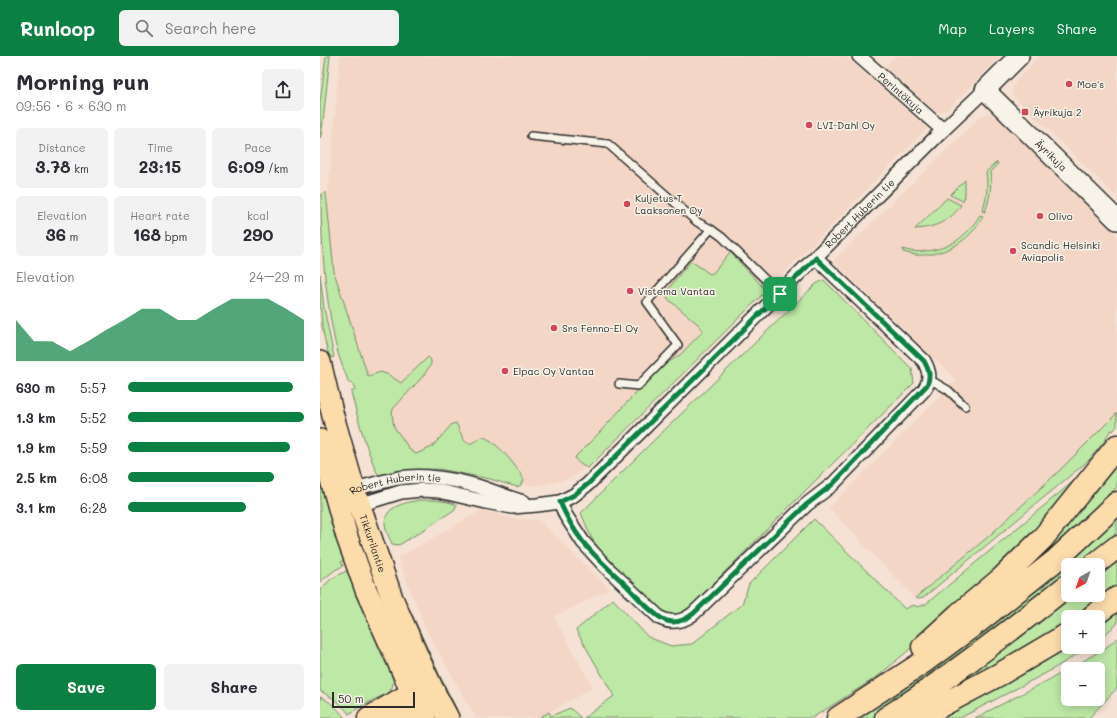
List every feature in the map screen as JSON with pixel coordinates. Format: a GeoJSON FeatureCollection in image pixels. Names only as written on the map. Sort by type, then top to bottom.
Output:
{"type":"FeatureCollection","features":[{"type":"Feature","properties":{"kind":"highway"},"geometry":{"type":"LineString","coordinates":[[882,689],[912,657],[959,614],[1001,579],[1042,539],[1117,446]]}},
{"type":"Feature","properties":{"kind":"highway"},"geometry":{"type":"LineString","coordinates":[[838,718],[925,661],[1021,589],[1056,560],[1117,503]]}},
{"type":"Feature","properties":{"kind":"highway"},"geometry":{"type":"LineString","coordinates":[[1103,558],[1117,547]]}},
{"type":"Feature","properties":{"kind":"highway"},"geometry":{"type":"LineString","coordinates":[[886,718],[981,652],[1061,590]]}},
{"type":"Feature","properties":{"kind":"highway"},"geometry":{"type":"LineString","coordinates":[[1101,610],[1117,598]]}},
{"type":"Feature","properties":{"kind":"highway"},"geometry":{"type":"LineString","coordinates":[[918,718],[1002,673],[1061,638]]}},
{"type":"Feature","properties":{"kind":"highway"},"geometry":{"type":"LineString","coordinates":[[369,718],[414,709],[434,692]]}},
{"type":"Feature","properties":{"kind":"main road","name":"Tikkurilantie"},"geometry":{"type":"LineString","coordinates":[[320,362],[333,416],[356,497],[392,598],[434,692],[448,718]]}},
{"type":"Feature","properties":{"kind":"main road","name":"Tikkurilantie"},"geometry":{"type":"LineString","coordinates":[[320,440],[347,537],[366,590],[414,709]]}},
{"type":"Feature","properties":{"kind":"street","name":"Perintökuja"},"geometry":{"type":"LineString","coordinates":[[859,56],[943,130]]}},
{"type":"Feature","properties":{"kind":"street","name":"Robert Huberin tie"},"geometry":{"type":"LineString","coordinates":[[338,502],[356,497],[422,490],[439,491],[512,507],[560,502],[574,495],[588,484],[1019,56]]}},
{"type":"Feature","properties":{"kind":"street","name":"Äyrikuja"},"geometry":{"type":"LineString","coordinates":[[985,90],[1117,220]]}},
{"type":"Feature","properties":{"kind":"street"},"geometry":{"type":"LineString","coordinates":[[560,502],[566,516],[583,542],[660,618],[671,622],[681,621],[693,614],[806,505],[833,484],[924,390],[930,373],[924,361],[816,258]]}},
{"type":"Feature","properties":{"kind":"lane"},"geometry":{"type":"LineString","coordinates":[[531,136],[608,144],[697,222],[711,229],[722,237],[780,294]]}},
{"type":"Feature","properties":{"kind":"lane"},"geometry":{"type":"LineString","coordinates":[[619,384],[638,386],[678,345],[647,302],[711,229]]}},
{"type":"Feature","properties":{"kind":"lane"},"geometry":{"type":"LineString","coordinates":[[929,379],[948,390],[965,406]]}},
{"type":"Feature","properties":{"kind":"shaded area"},"geometry":{"type":"Polygon","coordinates":[[[340,56],[845,56],[927,128],[821,236],[585,468],[571,478],[537,486],[523,484],[505,476],[445,456],[416,453],[403,454],[367,376],[343,305],[329,251],[328,194],[340,56]]]}},
{"type":"Feature","properties":{"kind":"shaded area"},"geometry":{"type":"Polygon","coordinates":[[[895,56],[1001,56],[948,109],[940,112],[934,110],[885,67],[895,56]]]}},
{"type":"Feature","properties":{"kind":"shaded area"},"geometry":{"type":"Polygon","coordinates":[[[1040,56],[1117,56],[1117,197],[1013,96],[1012,91],[1016,80],[1040,56]]]}},
{"type":"Feature","properties":{"kind":"shaded area"},"geometry":{"type":"Polygon","coordinates":[[[987,113],[996,116],[1117,236],[1117,413],[1059,471],[989,536],[915,598],[829,508],[956,380],[833,261],[981,116],[987,113]]]}},
{"type":"Feature","properties":{"kind":"shaded area"},"geometry":{"type":"Polygon","coordinates":[[[482,510],[514,519],[539,520],[610,589],[554,617],[593,688],[539,718],[476,718],[426,630],[398,558],[482,510]]]}},
{"type":"Feature","properties":{"kind":"green space"},"geometry":{"type":"Polygon","coordinates":[[[326,56],[330,56],[320,138],[320,103],[326,56]]]}},
{"type":"Feature","properties":{"kind":"green space"},"geometry":{"type":"Polygon","coordinates":[[[997,162],[998,164],[990,172],[990,192],[985,212],[982,211],[987,192],[986,172],[997,162]]]}},
{"type":"Feature","properties":{"kind":"green space"},"geometry":{"type":"Polygon","coordinates":[[[965,180],[965,195],[963,201],[950,195],[965,180]]]}},
{"type":"Feature","properties":{"kind":"green space"},"geometry":{"type":"Polygon","coordinates":[[[326,192],[334,272],[368,376],[381,372],[389,375],[401,383],[428,357],[431,360],[431,364],[424,375],[393,409],[392,414],[394,427],[411,451],[416,454],[432,447],[452,424],[456,423],[467,443],[472,443],[483,437],[497,446],[522,476],[524,480],[521,485],[517,487],[490,479],[439,469],[411,470],[378,475],[356,413],[351,392],[355,390],[352,382],[349,383],[336,347],[324,269],[321,195],[326,192]]]}},
{"type":"Feature","properties":{"kind":"green space"},"geometry":{"type":"Polygon","coordinates":[[[947,198],[961,205],[957,211],[941,223],[915,229],[947,198]]]}},
{"type":"Feature","properties":{"kind":"green space"},"geometry":{"type":"Polygon","coordinates":[[[980,215],[983,216],[978,225],[964,240],[955,246],[936,253],[925,255],[915,255],[903,252],[903,249],[917,252],[934,250],[950,244],[964,235],[980,215]]]}},
{"type":"Feature","properties":{"kind":"green space"},"geometry":{"type":"Polygon","coordinates":[[[730,252],[762,286],[764,290],[763,294],[588,468],[584,467],[576,460],[576,456],[653,374],[680,355],[703,331],[699,325],[668,299],[666,294],[674,281],[691,261],[710,274],[714,272],[730,252]]]}},
{"type":"Feature","properties":{"kind":"green space"},"geometry":{"type":"Polygon","coordinates":[[[320,274],[324,308],[334,357],[330,358],[322,327],[320,274]]]}},
{"type":"Feature","properties":{"kind":"green space"},"geometry":{"type":"Polygon","coordinates":[[[824,280],[912,369],[914,383],[691,606],[674,615],[662,612],[601,552],[591,537],[581,513],[649,445],[816,284],[824,280]]]}},
{"type":"Feature","properties":{"kind":"green space"},"geometry":{"type":"Polygon","coordinates":[[[1117,413],[1117,426],[1113,431],[1111,430],[1106,437],[1107,438],[1089,460],[923,598],[915,598],[989,536],[1059,471],[1117,413]]]}},
{"type":"Feature","properties":{"kind":"green space"},"geometry":{"type":"Polygon","coordinates":[[[1117,454],[1117,487],[1052,551],[1003,592],[1117,454]]]}},
{"type":"Feature","properties":{"kind":"green space"},"geometry":{"type":"Polygon","coordinates":[[[1093,465],[1083,481],[967,601],[877,677],[812,718],[584,718],[614,696],[576,630],[613,599],[648,637],[671,646],[692,644],[742,604],[749,584],[814,519],[905,609],[913,605],[918,607],[926,604],[1093,465]]]}},
{"type":"Feature","properties":{"kind":"green space"},"geometry":{"type":"Polygon","coordinates":[[[320,475],[346,560],[341,562],[343,566],[335,570],[320,582],[320,475]]]}},
{"type":"Feature","properties":{"kind":"green space"},"geometry":{"type":"Polygon","coordinates":[[[419,500],[444,501],[457,505],[454,510],[399,545],[392,544],[385,522],[390,511],[400,505],[419,500]]]}},
{"type":"Feature","properties":{"kind":"green space"},"geometry":{"type":"Polygon","coordinates":[[[1117,515],[1117,532],[1087,558],[1061,558],[1117,515]]]}},
{"type":"Feature","properties":{"kind":"green space"},"geometry":{"type":"Polygon","coordinates":[[[1061,558],[1061,579],[900,700],[873,718],[853,718],[1061,558]]]}},
{"type":"Feature","properties":{"kind":"green space"},"geometry":{"type":"Polygon","coordinates":[[[1117,558],[1117,592],[1105,601],[1105,567],[1117,558]]]}},
{"type":"Feature","properties":{"kind":"green space"},"geometry":{"type":"Polygon","coordinates":[[[350,569],[390,668],[393,682],[392,687],[387,693],[349,714],[336,701],[320,691],[320,590],[331,579],[350,569]]]}},
{"type":"Feature","properties":{"kind":"green space"},"geometry":{"type":"Polygon","coordinates":[[[1061,602],[1103,602],[1093,610],[1061,610],[1061,632],[907,716],[1061,602]]]}},
{"type":"Feature","properties":{"kind":"green space"},"geometry":{"type":"Polygon","coordinates":[[[1117,606],[1117,624],[1105,634],[1105,615],[1117,606]]]}},
{"type":"Feature","properties":{"kind":"green space"},"geometry":{"type":"Polygon","coordinates":[[[410,610],[457,710],[453,713],[406,612],[410,610]]]}},
{"type":"Feature","properties":{"kind":"green space"},"geometry":{"type":"Polygon","coordinates":[[[1117,638],[1117,688],[1105,701],[1105,662],[1082,662],[1095,654],[1105,654],[1105,648],[1117,638]]]}},
{"type":"Feature","properties":{"kind":"green space"},"geometry":{"type":"Polygon","coordinates":[[[1061,645],[1061,654],[1077,654],[1065,662],[1061,662],[1061,664],[1046,673],[960,718],[929,718],[1061,645]]]}},
{"type":"Feature","properties":{"kind":"green space"},"geometry":{"type":"Polygon","coordinates":[[[1061,674],[1061,706],[1100,706],[1089,718],[975,718],[1061,674]]]}},
{"type":"Feature","properties":{"kind":"green space"},"geometry":{"type":"Polygon","coordinates":[[[320,697],[333,705],[344,717],[320,718],[320,697]]]}},
{"type":"Feature","properties":{"kind":"green space"},"geometry":{"type":"Polygon","coordinates":[[[570,708],[581,718],[539,718],[549,712],[551,716],[570,708]]]}},
{"type":"Feature","properties":{"kind":"place","name":"Moe's"},"geometry":{"type":"Point","coordinates":[1069,84]}},
{"type":"Feature","properties":{"kind":"place","name":"Äyrikuja 2"},"geometry":{"type":"Point","coordinates":[1025,112]}},
{"type":"Feature","properties":{"kind":"place","name":"LVI-Dahl Oy"},"geometry":{"type":"Point","coordinates":[809,125]}},
{"type":"Feature","properties":{"kind":"place","name":"Kuljetus T Laaksonen Oy"},"geometry":{"type":"Point","coordinates":[627,204]}},
{"type":"Feature","properties":{"kind":"place","name":"Olivo"},"geometry":{"type":"Point","coordinates":[1040,216]}},
{"type":"Feature","properties":{"kind":"place","name":"Scandic Helsinki Aviapolis"},"geometry":{"type":"Point","coordinates":[1013,251]}},
{"type":"Feature","properties":{"kind":"place","name":"Vistema Vantaa"},"geometry":{"type":"Point","coordinates":[630,291]}},
{"type":"Feature","properties":{"kind":"place","name":"Srs Fenno-El Oy"},"geometry":{"type":"Point","coordinates":[554,328]}},
{"type":"Feature","properties":{"kind":"place","name":"Elpac Oy Vantaa"},"geometry":{"type":"Point","coordinates":[505,371]}},
{"type":"Feature","properties":{"kind":"route"},"geometry":{"type":"LineString","coordinates":[[816,258],[924,361],[930,373],[927,385],[924,390],[833,484],[806,505],[693,614],[681,621],[671,622],[665,620],[660,618],[583,542],[566,516],[560,502],[574,495],[588,484],[780,294],[816,258]]}}]}
